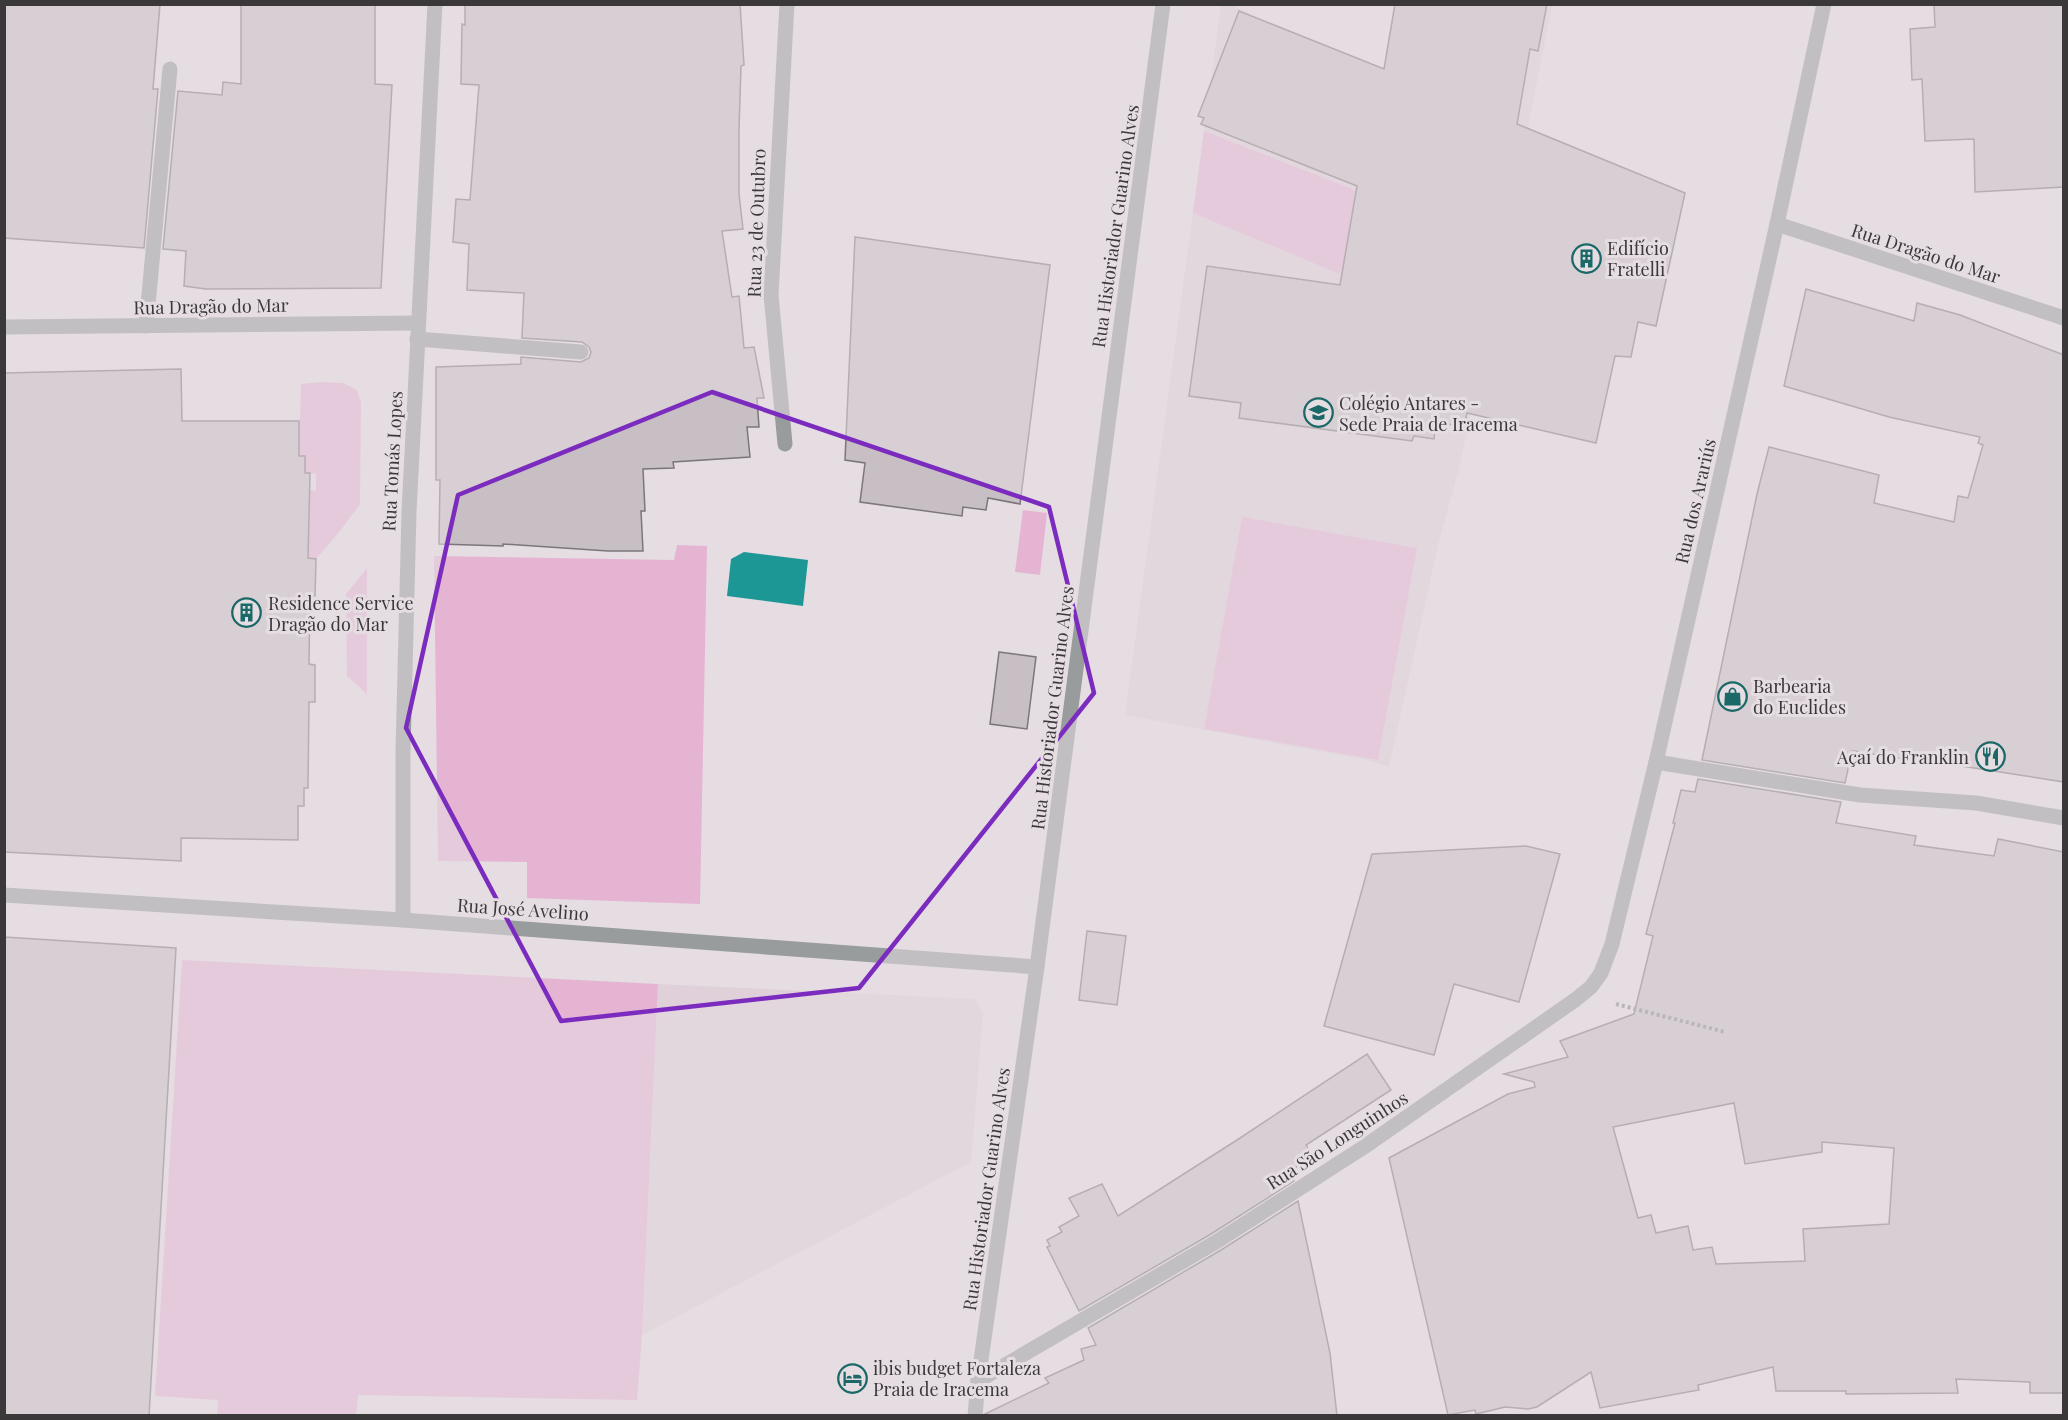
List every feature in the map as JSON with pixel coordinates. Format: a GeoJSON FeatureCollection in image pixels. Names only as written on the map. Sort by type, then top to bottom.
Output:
{"type":"FeatureCollection","features":[{"type":"Feature","properties":{"kind":"street","name":"Rua Tomás Lopes"},"geometry":{"type":"LineString","coordinates":[[403,920],[403,751],[407,571],[435,4]]}},
{"type":"Feature","properties":{"kind":"street","name":"Rua 23 de Outubro"},"geometry":{"type":"LineString","coordinates":[[785,444],[771,295],[787,4]]}},
{"type":"Feature","properties":{"kind":"street","name":"Rua Historiador Guarino Alves"},"geometry":{"type":"LineString","coordinates":[[975,1416],[978,1381],[1037,967],[1164,4]]}},
{"type":"Feature","properties":{"kind":"street","name":"Rua dos Arariús"},"geometry":{"type":"LineString","coordinates":[[1580,995],[1591,987],[1607,960],[1656,762],[1824,4]]}},
{"type":"Feature","properties":{"kind":"street"},"geometry":{"type":"LineString","coordinates":[[146,326],[170,69]]}},
{"type":"Feature","properties":{"kind":"street","name":"Rua Dragão do Mar"},"geometry":{"type":"LineString","coordinates":[[1777,224],[2064,318]]}},
{"type":"Feature","properties":{"kind":"street","name":"Rua Dragão do Mar"},"geometry":{"type":"LineString","coordinates":[[4,327],[146,326],[418,331],[581,352]]}},
{"type":"Feature","properties":{"kind":"street"},"geometry":{"type":"LineString","coordinates":[[1656,762],[1860,795],[1977,803],[2064,819]]}},
{"type":"Feature","properties":{"kind":"street","name":"Rua José Avelino"},"geometry":{"type":"LineString","coordinates":[[4,895],[403,920],[1037,967]]}},
{"type":"Feature","properties":{"kind":"street","name":"Rua São Longuinhos"},"geometry":{"type":"LineString","coordinates":[[978,1381],[1216,1242],[1344,1160],[1580,995]]}},
{"type":"Feature","properties":{"kind":"path"},"geometry":{"type":"LineString","coordinates":[[1580,995],[1725,1032]]}},
{"type":"Feature","properties":{"kind":"highlighted area"},"geometry":{"type":"Polygon","coordinates":[[[712,392],[1049,507],[1094,693],[859,988],[561,1021],[406,728],[458,495],[712,392]]]}},
{"type":"Feature","properties":{"kind":"shaded area","name":"Colégio Antares - Sede Praia de Iracema"},"geometry":{"type":"Polygon","coordinates":[[[1221,5],[1231,5],[1395,78],[1552,5],[1483,359],[1459,468],[1439,541],[1389,767],[1367,760],[1125,715],[1221,5]]]}},
{"type":"Feature","properties":{"kind":"shaded area"},"geometry":{"type":"Polygon","coordinates":[[[1204,131],[1365,194],[1340,274],[1193,213],[1204,131]]]}},
{"type":"Feature","properties":{"kind":"shaded area"},"geometry":{"type":"Polygon","coordinates":[[[343,383],[357,390],[361,402],[360,504],[316,559],[308,558],[310,490],[316,491],[316,474],[305,473],[305,456],[299,456],[301,384],[343,383]]]}},
{"type":"Feature","properties":{"kind":"shaded area"},"geometry":{"type":"Polygon","coordinates":[[[1023,510],[1047,513],[1040,575],[1015,572],[1023,510]]]}},
{"type":"Feature","properties":{"kind":"shaded area"},"geometry":{"type":"Polygon","coordinates":[[[1242,517],[1417,548],[1378,760],[1204,729],[1242,517]]]}},
{"type":"Feature","properties":{"kind":"shaded area"},"geometry":{"type":"Polygon","coordinates":[[[677,545],[707,546],[700,904],[527,898],[527,862],[438,861],[434,556],[674,560],[677,545]]]}},
{"type":"Feature","properties":{"kind":"shaded area"},"geometry":{"type":"Polygon","coordinates":[[[367,568],[367,694],[347,676],[346,594],[367,568]]]}},
{"type":"Feature","properties":{"kind":"shaded area"},"geometry":{"type":"Polygon","coordinates":[[[182,960],[658,984],[637,1400],[358,1395],[356,1415],[217,1416],[218,1400],[155,1396],[182,960]]]}},
{"type":"Feature","properties":{"kind":"shaded area"},"geometry":{"type":"Polygon","coordinates":[[[658,984],[976,999],[983,1014],[971,1162],[642,1335],[658,984]]]}},
{"type":"Feature","properties":{"kind":"water"},"geometry":{"type":"Polygon","coordinates":[[[744,552],[808,560],[803,606],[727,596],[731,559],[744,552]]]}},
{"type":"Feature","properties":{"kind":"building"},"geometry":{"type":"Polygon","coordinates":[[[4,4],[160,4],[153,89],[158,89],[144,248],[4,238],[4,4]]]}},
{"type":"Feature","properties":{"kind":"building"},"geometry":{"type":"Polygon","coordinates":[[[241,4],[375,4],[375,84],[392,85],[381,288],[206,289],[184,286],[186,251],[163,249],[178,91],[222,95],[223,82],[241,84],[241,4]]]}},
{"type":"Feature","properties":{"kind":"building"},"geometry":{"type":"Polygon","coordinates":[[[465,4],[740,4],[744,65],[741,66],[739,194],[743,229],[722,231],[732,297],[739,296],[744,348],[754,347],[764,398],[757,398],[759,427],[747,427],[750,457],[673,462],[674,468],[643,469],[645,511],[641,511],[643,551],[503,544],[503,546],[439,544],[440,480],[436,480],[436,367],[521,364],[521,357],[581,362],[589,358],[591,352],[589,347],[582,342],[522,338],[524,293],[467,290],[469,244],[453,242],[456,199],[470,200],[479,85],[461,84],[462,24],[465,25],[465,4]]]}},
{"type":"Feature","properties":{"kind":"building"},"geometry":{"type":"Polygon","coordinates":[[[1395,4],[1547,4],[1538,51],[1530,49],[1517,124],[1685,193],[1656,326],[1638,322],[1631,357],[1615,356],[1596,443],[1467,413],[1464,427],[1436,422],[1434,439],[1414,436],[1412,441],[1239,418],[1241,403],[1189,396],[1207,266],[1340,285],[1357,186],[1201,124],[1204,118],[1198,116],[1239,11],[1384,69],[1395,4]]]}},
{"type":"Feature","properties":{"kind":"building"},"geometry":{"type":"Polygon","coordinates":[[[1934,4],[2064,4],[2064,187],[1975,192],[1974,139],[1925,141],[1922,79],[1912,80],[1910,29],[1935,27],[1934,4]]]}},
{"type":"Feature","properties":{"kind":"building"},"geometry":{"type":"Polygon","coordinates":[[[855,237],[1050,265],[1020,504],[988,498],[986,510],[963,507],[962,516],[860,502],[865,463],[845,460],[855,237]]]}},
{"type":"Feature","properties":{"kind":"building"},"geometry":{"type":"Polygon","coordinates":[[[1806,289],[1914,321],[1917,303],[1960,315],[2064,355],[2064,782],[1854,751],[1852,751],[1845,783],[1702,760],[1757,494],[1769,447],[1879,475],[1874,503],[1954,522],[1958,496],[1968,498],[1983,445],[1978,443],[1980,437],[1889,417],[1784,386],[1806,289]]]}},
{"type":"Feature","properties":{"kind":"building"},"geometry":{"type":"Polygon","coordinates":[[[181,369],[182,421],[299,421],[299,456],[305,456],[305,473],[310,473],[308,558],[316,559],[315,596],[310,596],[309,664],[315,665],[315,702],[309,702],[308,788],[304,788],[304,806],[298,806],[298,840],[181,838],[181,861],[4,852],[4,373],[181,369]]]}},
{"type":"Feature","properties":{"kind":"building"},"geometry":{"type":"Polygon","coordinates":[[[999,652],[1036,657],[1027,729],[990,724],[999,652]]]}},
{"type":"Feature","properties":{"kind":"building"},"geometry":{"type":"Polygon","coordinates":[[[1698,779],[1841,802],[1836,823],[1916,836],[1914,845],[1994,856],[1998,839],[2064,852],[2064,1393],[2030,1393],[2030,1382],[1956,1379],[1958,1393],[1846,1394],[1846,1391],[1776,1391],[1773,1367],[1698,1385],[1699,1390],[1600,1408],[1591,1372],[1537,1407],[1528,1409],[1505,1407],[1476,1414],[1475,1410],[1448,1415],[1389,1158],[1508,1094],[1535,1087],[1534,1082],[1504,1074],[1568,1057],[1560,1041],[1634,1014],[1653,936],[1646,934],[1675,823],[1673,823],[1681,790],[1695,792],[1698,779]],[[1734,1103],[1613,1127],[1638,1218],[1651,1215],[1656,1233],[1688,1226],[1693,1250],[1712,1247],[1716,1264],[1805,1261],[1803,1229],[1889,1224],[1894,1148],[1822,1142],[1822,1152],[1745,1164],[1734,1103]]]}},
{"type":"Feature","properties":{"kind":"building"},"geometry":{"type":"Polygon","coordinates":[[[1526,846],[1560,854],[1519,1002],[1454,984],[1434,1055],[1324,1026],[1372,854],[1526,846]]]}},
{"type":"Feature","properties":{"kind":"building"},"geometry":{"type":"Polygon","coordinates":[[[1087,931],[1126,936],[1117,1005],[1079,1000],[1087,931]]]}},
{"type":"Feature","properties":{"kind":"building"},"geometry":{"type":"Polygon","coordinates":[[[4,937],[176,948],[149,1416],[4,1416],[4,937]]]}},
{"type":"Feature","properties":{"kind":"building"},"geometry":{"type":"Polygon","coordinates":[[[1367,1054],[1391,1090],[1306,1145],[1313,1156],[1292,1170],[1294,1181],[1211,1234],[1079,1311],[1047,1247],[1050,1246],[1047,1240],[1062,1232],[1059,1227],[1079,1216],[1069,1198],[1102,1184],[1118,1216],[1367,1054]]]}},
{"type":"Feature","properties":{"kind":"building"},"geometry":{"type":"Polygon","coordinates":[[[1298,1201],[1330,1353],[1337,1416],[985,1416],[1049,1383],[1045,1378],[1084,1360],[1081,1349],[1096,1345],[1088,1328],[1221,1250],[1298,1201]]]}},
{"type":"Feature","properties":{"kind":"place","name":"Edifício Fratelli"},"geometry":{"type":"Point","coordinates":[1586,258]}},
{"type":"Feature","properties":{"kind":"place","name":"Colégio Antares - Sede Praia de Iracema"},"geometry":{"type":"Point","coordinates":[1318,413]}},
{"type":"Feature","properties":{"kind":"place","name":"Residence Service Dragão do Mar"},"geometry":{"type":"Point","coordinates":[247,613]}},
{"type":"Feature","properties":{"kind":"place","name":"Barbearia do Euclides"},"geometry":{"type":"Point","coordinates":[1732,696]}},
{"type":"Feature","properties":{"kind":"place","name":"Açaí do Franklin"},"geometry":{"type":"Point","coordinates":[1990,757]}},
{"type":"Feature","properties":{"kind":"place","name":"ibis budget Fortaleza Praia de Iracema"},"geometry":{"type":"Point","coordinates":[852,1378]}}]}
